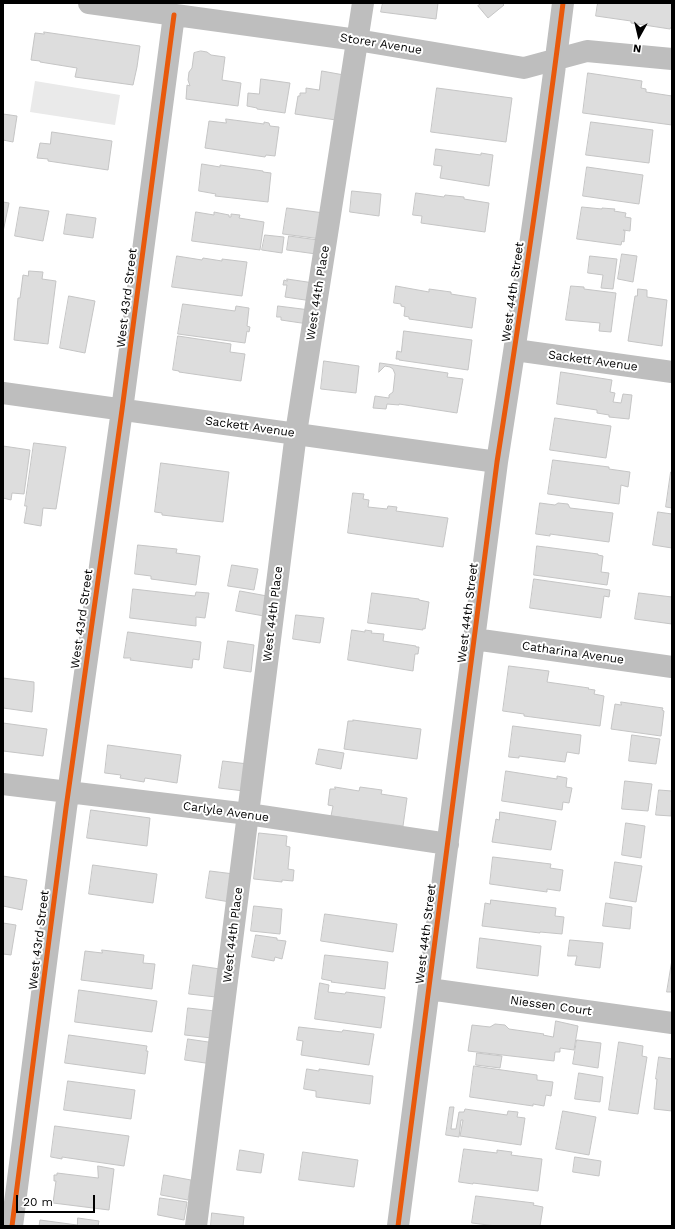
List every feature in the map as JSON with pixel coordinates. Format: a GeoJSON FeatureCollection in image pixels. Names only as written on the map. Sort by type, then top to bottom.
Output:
{"type":"FeatureCollection","features":[{"type":"Feature","properties":{"kind":"street","name":"Storer Avenue"},"geometry":{"type":"LineString","coordinates":[[89,3],[357,40],[524,68],[587,51],[672,59]]}},
{"type":"Feature","properties":{"kind":"street","name":"West 44th Place"},"geometry":{"type":"LineString","coordinates":[[196,1226],[296,433],[363,3]]}},
{"type":"Feature","properties":{"kind":"street","name":"West 44th Street"},"geometry":{"type":"LineString","coordinates":[[398,1226],[497,462],[515,350],[563,3]]}},
{"type":"Feature","properties":{"kind":"street","name":"West 43rd Street"},"geometry":{"type":"LineString","coordinates":[[12,1226],[11,1171],[68,791],[122,410],[174,15]]}},
{"type":"Feature","properties":{"kind":"street","name":"Sackett Avenue"},"geometry":{"type":"LineString","coordinates":[[515,350],[672,372]]}},
{"type":"Feature","properties":{"kind":"street","name":"Sackett Avenue"},"geometry":{"type":"LineString","coordinates":[[3,393],[497,462]]}},
{"type":"Feature","properties":{"kind":"street","name":"Catharina Avenue"},"geometry":{"type":"LineString","coordinates":[[474,639],[672,667]]}},
{"type":"Feature","properties":{"kind":"street","name":"Carlyle Avenue"},"geometry":{"type":"LineString","coordinates":[[3,784],[248,814],[448,844]]}},
{"type":"Feature","properties":{"kind":"street","name":"Niessen Court"},"geometry":{"type":"LineString","coordinates":[[429,989],[672,1023]]}},
{"type":"Feature","properties":{"kind":"shaded area"},"geometry":{"type":"Polygon","coordinates":[[[35,81],[120,95],[115,125],[30,112],[35,81]]]}},
{"type":"Feature","properties":{"kind":"building"},"geometry":{"type":"Polygon","coordinates":[[[383,3],[438,3],[436,19],[381,12],[383,3]]]}},
{"type":"Feature","properties":{"kind":"building"},"geometry":{"type":"Polygon","coordinates":[[[482,3],[502,3],[504,5],[488,18],[478,6],[482,3]]]}},
{"type":"Feature","properties":{"kind":"building"},"geometry":{"type":"Polygon","coordinates":[[[598,3],[672,3],[672,27],[670,29],[596,16],[598,3]]]}},
{"type":"Feature","properties":{"kind":"building"},"geometry":{"type":"Polygon","coordinates":[[[44,32],[140,46],[133,85],[75,77],[77,68],[31,60],[35,33],[44,34],[44,32]]]}},
{"type":"Feature","properties":{"kind":"building"},"geometry":{"type":"Polygon","coordinates":[[[201,51],[207,52],[211,55],[225,57],[222,80],[241,83],[238,106],[186,99],[187,85],[190,86],[188,80],[189,72],[192,68],[194,53],[201,51]]]}},
{"type":"Feature","properties":{"kind":"building"},"geometry":{"type":"Polygon","coordinates":[[[322,71],[344,75],[336,120],[295,114],[298,96],[300,96],[300,93],[306,93],[306,88],[319,90],[322,71]]]}},
{"type":"Feature","properties":{"kind":"building"},"geometry":{"type":"Polygon","coordinates":[[[588,73],[642,81],[641,88],[646,89],[646,92],[672,96],[672,125],[583,113],[588,73]]]}},
{"type":"Feature","properties":{"kind":"building"},"geometry":{"type":"Polygon","coordinates":[[[261,79],[290,83],[285,113],[247,106],[248,93],[259,94],[261,79]]]}},
{"type":"Feature","properties":{"kind":"building"},"geometry":{"type":"Polygon","coordinates":[[[437,88],[512,98],[506,142],[431,132],[437,88]]]}},
{"type":"Feature","properties":{"kind":"building"},"geometry":{"type":"Polygon","coordinates":[[[3,114],[17,116],[13,142],[3,140],[3,114]]]}},
{"type":"Feature","properties":{"kind":"building"},"geometry":{"type":"Polygon","coordinates":[[[226,119],[264,124],[264,122],[269,123],[270,126],[279,127],[275,156],[266,155],[265,157],[205,148],[209,121],[226,123],[226,119]]]}},
{"type":"Feature","properties":{"kind":"building"},"geometry":{"type":"Polygon","coordinates":[[[591,122],[653,130],[649,163],[586,155],[591,122]]]}},
{"type":"Feature","properties":{"kind":"building"},"geometry":{"type":"Polygon","coordinates":[[[52,132],[112,141],[108,170],[37,158],[40,143],[50,144],[52,132]]]}},
{"type":"Feature","properties":{"kind":"building"},"geometry":{"type":"Polygon","coordinates":[[[436,149],[481,155],[481,153],[493,155],[489,186],[440,178],[442,166],[434,165],[436,149]]]}},
{"type":"Feature","properties":{"kind":"building"},"geometry":{"type":"Polygon","coordinates":[[[202,164],[220,167],[220,165],[271,173],[268,202],[215,196],[216,194],[199,191],[202,164]]]}},
{"type":"Feature","properties":{"kind":"building"},"geometry":{"type":"Polygon","coordinates":[[[587,167],[643,175],[639,204],[583,196],[587,167]]]}},
{"type":"Feature","properties":{"kind":"building"},"geometry":{"type":"Polygon","coordinates":[[[352,191],[381,194],[379,216],[350,212],[352,191]]]}},
{"type":"Feature","properties":{"kind":"building"},"geometry":{"type":"Polygon","coordinates":[[[416,193],[444,197],[445,195],[464,197],[464,199],[489,203],[485,232],[421,223],[422,216],[413,215],[416,193]]]}},
{"type":"Feature","properties":{"kind":"building"},"geometry":{"type":"Polygon","coordinates":[[[3,202],[9,203],[3,232],[3,202]]]}},
{"type":"Feature","properties":{"kind":"building"},"geometry":{"type":"Polygon","coordinates":[[[20,207],[49,211],[43,241],[15,236],[20,207]]]}},
{"type":"Feature","properties":{"kind":"building"},"geometry":{"type":"Polygon","coordinates":[[[582,207],[615,209],[614,211],[626,213],[625,217],[631,218],[630,231],[623,230],[625,231],[624,242],[622,241],[621,245],[577,239],[582,207]]]}},
{"type":"Feature","properties":{"kind":"building"},"geometry":{"type":"Polygon","coordinates":[[[287,208],[324,213],[321,239],[283,234],[287,208]]]}},
{"type":"Feature","properties":{"kind":"building"},"geometry":{"type":"Polygon","coordinates":[[[196,212],[214,215],[214,212],[229,215],[229,217],[231,217],[231,214],[240,215],[239,218],[264,222],[260,250],[192,241],[196,212]]]}},
{"type":"Feature","properties":{"kind":"building"},"geometry":{"type":"Polygon","coordinates":[[[67,214],[96,218],[93,238],[64,234],[67,214]]]}},
{"type":"Feature","properties":{"kind":"building"},"geometry":{"type":"Polygon","coordinates":[[[265,235],[284,237],[282,253],[262,250],[265,235]]]}},
{"type":"Feature","properties":{"kind":"building"},"geometry":{"type":"Polygon","coordinates":[[[289,236],[318,240],[316,254],[287,250],[289,236]]]}},
{"type":"Feature","properties":{"kind":"building"},"geometry":{"type":"Polygon","coordinates":[[[622,254],[637,256],[633,282],[618,279],[622,254]]]}},
{"type":"Feature","properties":{"kind":"building"},"geometry":{"type":"Polygon","coordinates":[[[177,256],[202,260],[203,258],[222,261],[222,259],[247,262],[242,296],[172,287],[177,256]]]}},
{"type":"Feature","properties":{"kind":"building"},"geometry":{"type":"Polygon","coordinates":[[[590,256],[617,259],[613,289],[601,288],[603,275],[588,273],[590,256]]]}},
{"type":"Feature","properties":{"kind":"building"},"geometry":{"type":"Polygon","coordinates":[[[29,271],[43,272],[42,279],[56,281],[48,344],[14,340],[18,298],[20,298],[23,275],[28,276],[29,271]]]}},
{"type":"Feature","properties":{"kind":"building"},"geometry":{"type":"Polygon","coordinates":[[[287,279],[314,283],[312,301],[285,297],[287,285],[283,285],[284,280],[287,281],[287,279]]]}},
{"type":"Feature","properties":{"kind":"building"},"geometry":{"type":"Polygon","coordinates":[[[396,286],[429,292],[429,289],[451,292],[451,294],[476,298],[472,328],[409,319],[409,317],[404,316],[405,307],[401,306],[401,304],[394,303],[396,286]]]}},
{"type":"Feature","properties":{"kind":"building"},"geometry":{"type":"Polygon","coordinates":[[[571,286],[616,293],[611,332],[599,331],[600,323],[566,320],[571,286]]]}},
{"type":"Feature","properties":{"kind":"building"},"geometry":{"type":"Polygon","coordinates":[[[638,289],[647,290],[647,297],[667,300],[662,346],[628,341],[635,296],[637,296],[638,289]]]}},
{"type":"Feature","properties":{"kind":"building"},"geometry":{"type":"Polygon","coordinates":[[[69,296],[95,301],[85,353],[60,348],[69,296]]]}},
{"type":"Feature","properties":{"kind":"building"},"geometry":{"type":"Polygon","coordinates":[[[183,304],[235,311],[236,306],[249,308],[247,326],[250,327],[249,332],[247,331],[245,343],[178,334],[183,304]]]}},
{"type":"Feature","properties":{"kind":"building"},"geometry":{"type":"Polygon","coordinates":[[[278,306],[310,310],[308,324],[281,320],[281,317],[277,317],[278,306]]]}},
{"type":"Feature","properties":{"kind":"building"},"geometry":{"type":"Polygon","coordinates":[[[404,331],[472,340],[468,370],[396,359],[397,351],[401,352],[404,331]]]}},
{"type":"Feature","properties":{"kind":"building"},"geometry":{"type":"Polygon","coordinates":[[[178,336],[231,344],[230,352],[245,354],[241,381],[173,370],[178,336]]]}},
{"type":"Feature","properties":{"kind":"building"},"geometry":{"type":"Polygon","coordinates":[[[324,361],[359,366],[356,393],[321,389],[324,361]]]}},
{"type":"Feature","properties":{"kind":"building"},"geometry":{"type":"Polygon","coordinates":[[[380,363],[448,373],[447,377],[463,379],[457,413],[399,404],[387,404],[386,409],[373,408],[375,396],[389,398],[389,395],[393,392],[395,374],[393,369],[385,366],[379,372],[380,363]]]}},
{"type":"Feature","properties":{"kind":"building"},"geometry":{"type":"Polygon","coordinates":[[[561,372],[612,380],[610,392],[615,393],[613,402],[621,403],[623,394],[632,395],[629,419],[609,417],[609,415],[597,413],[597,410],[557,404],[561,372]]]}},
{"type":"Feature","properties":{"kind":"building"},"geometry":{"type":"Polygon","coordinates":[[[555,418],[611,426],[606,458],[550,450],[555,418]]]}},
{"type":"Feature","properties":{"kind":"building"},"geometry":{"type":"Polygon","coordinates":[[[34,443],[66,447],[56,509],[43,508],[41,526],[24,523],[34,443]]]}},
{"type":"Feature","properties":{"kind":"building"},"geometry":{"type":"Polygon","coordinates":[[[3,446],[30,450],[24,494],[12,493],[11,500],[3,498],[3,446]]]}},
{"type":"Feature","properties":{"kind":"building"},"geometry":{"type":"Polygon","coordinates":[[[553,460],[609,467],[609,469],[630,472],[628,487],[621,485],[619,504],[548,494],[553,460]]]}},
{"type":"Feature","properties":{"kind":"building"},"geometry":{"type":"Polygon","coordinates":[[[161,463],[229,472],[223,522],[162,515],[162,513],[155,512],[161,463]]]}},
{"type":"Feature","properties":{"kind":"building"},"geometry":{"type":"Polygon","coordinates":[[[672,472],[672,508],[666,507],[672,472]]]}},
{"type":"Feature","properties":{"kind":"building"},"geometry":{"type":"Polygon","coordinates":[[[353,493],[364,494],[363,499],[369,500],[368,507],[387,509],[388,506],[397,507],[396,511],[448,518],[443,547],[348,533],[353,493]]]}},
{"type":"Feature","properties":{"kind":"building"},"geometry":{"type":"Polygon","coordinates":[[[540,503],[555,505],[558,503],[568,504],[570,508],[613,513],[609,542],[550,534],[550,536],[536,534],[540,503]]]}},
{"type":"Feature","properties":{"kind":"building"},"geometry":{"type":"Polygon","coordinates":[[[658,512],[672,514],[672,548],[653,545],[658,512]]]}},
{"type":"Feature","properties":{"kind":"building"},"geometry":{"type":"Polygon","coordinates":[[[138,545],[177,549],[176,553],[200,556],[196,585],[151,579],[151,576],[135,574],[138,545]]]}},
{"type":"Feature","properties":{"kind":"building"},"geometry":{"type":"Polygon","coordinates":[[[537,546],[598,554],[603,556],[601,572],[609,573],[607,585],[534,575],[537,546]]]}},
{"type":"Feature","properties":{"kind":"building"},"geometry":{"type":"Polygon","coordinates":[[[232,565],[258,569],[254,590],[228,586],[232,565]]]}},
{"type":"Feature","properties":{"kind":"building"},"geometry":{"type":"Polygon","coordinates":[[[534,579],[610,590],[609,597],[604,596],[601,618],[530,608],[534,579]]]}},
{"type":"Feature","properties":{"kind":"building"},"geometry":{"type":"Polygon","coordinates":[[[133,589],[195,596],[196,592],[209,593],[205,618],[196,617],[196,626],[130,618],[133,589]]]}},
{"type":"Feature","properties":{"kind":"building"},"geometry":{"type":"Polygon","coordinates":[[[240,591],[267,596],[264,616],[236,611],[240,591]]]}},
{"type":"Feature","properties":{"kind":"building"},"geometry":{"type":"Polygon","coordinates":[[[372,593],[419,599],[429,602],[425,629],[423,628],[423,630],[368,623],[372,593]]]}},
{"type":"Feature","properties":{"kind":"building"},"geometry":{"type":"Polygon","coordinates":[[[639,593],[672,597],[672,624],[635,619],[639,593]]]}},
{"type":"Feature","properties":{"kind":"building"},"geometry":{"type":"Polygon","coordinates":[[[296,615],[324,618],[320,643],[293,639],[296,615]]]}},
{"type":"Feature","properties":{"kind":"building"},"geometry":{"type":"Polygon","coordinates":[[[352,630],[365,632],[365,630],[372,631],[371,633],[384,634],[383,641],[419,647],[418,654],[415,654],[413,671],[348,660],[352,630]]]}},
{"type":"Feature","properties":{"kind":"building"},"geometry":{"type":"Polygon","coordinates":[[[128,632],[201,642],[199,660],[193,659],[192,668],[124,658],[128,632]]]}},
{"type":"Feature","properties":{"kind":"building"},"geometry":{"type":"Polygon","coordinates":[[[228,641],[254,645],[251,672],[224,668],[228,641]]]}},
{"type":"Feature","properties":{"kind":"building"},"geometry":{"type":"Polygon","coordinates":[[[509,666],[549,671],[547,682],[595,690],[594,694],[604,696],[600,726],[524,716],[524,714],[503,711],[509,666]]]}},
{"type":"Feature","properties":{"kind":"building"},"geometry":{"type":"Polygon","coordinates":[[[3,678],[34,682],[32,712],[3,708],[3,678]]]}},
{"type":"Feature","properties":{"kind":"building"},"geometry":{"type":"Polygon","coordinates":[[[621,702],[663,708],[662,710],[664,711],[661,736],[611,729],[615,704],[621,705],[621,702]]]}},
{"type":"Feature","properties":{"kind":"building"},"geometry":{"type":"Polygon","coordinates":[[[353,720],[421,729],[417,759],[344,749],[348,721],[353,720]]]}},
{"type":"Feature","properties":{"kind":"building"},"geometry":{"type":"Polygon","coordinates":[[[3,723],[47,729],[43,756],[3,751],[3,723]]]}},
{"type":"Feature","properties":{"kind":"building"},"geometry":{"type":"Polygon","coordinates":[[[513,726],[581,735],[579,754],[567,752],[565,762],[519,756],[519,758],[509,757],[513,726]]]}},
{"type":"Feature","properties":{"kind":"building"},"geometry":{"type":"Polygon","coordinates":[[[632,735],[660,739],[656,764],[629,761],[632,735]]]}},
{"type":"Feature","properties":{"kind":"building"},"geometry":{"type":"Polygon","coordinates":[[[108,745],[181,755],[177,783],[145,778],[144,782],[120,778],[121,775],[105,773],[108,745]]]}},
{"type":"Feature","properties":{"kind":"building"},"geometry":{"type":"Polygon","coordinates":[[[319,749],[344,753],[341,769],[316,764],[319,749]]]}},
{"type":"Feature","properties":{"kind":"building"},"geometry":{"type":"Polygon","coordinates":[[[223,761],[248,764],[244,791],[219,788],[223,761]]]}},
{"type":"Feature","properties":{"kind":"building"},"geometry":{"type":"Polygon","coordinates":[[[506,771],[557,779],[557,776],[567,778],[566,787],[572,788],[569,803],[563,802],[562,810],[502,801],[506,771]]]}},
{"type":"Feature","properties":{"kind":"building"},"geometry":{"type":"Polygon","coordinates":[[[625,781],[652,784],[648,811],[622,809],[625,781]]]}},
{"type":"Feature","properties":{"kind":"building"},"geometry":{"type":"Polygon","coordinates":[[[335,787],[359,791],[360,787],[382,790],[381,794],[407,798],[403,826],[331,816],[333,806],[328,805],[330,789],[335,789],[335,787]]]}},
{"type":"Feature","properties":{"kind":"building"},"geometry":{"type":"Polygon","coordinates":[[[659,790],[672,791],[671,816],[656,815],[659,790]]]}},
{"type":"Feature","properties":{"kind":"building"},"geometry":{"type":"Polygon","coordinates":[[[91,810],[150,818],[147,846],[87,838],[91,810]]]}},
{"type":"Feature","properties":{"kind":"building"},"geometry":{"type":"Polygon","coordinates":[[[500,812],[556,821],[551,850],[492,842],[496,819],[499,820],[500,812]]]}},
{"type":"Feature","properties":{"kind":"building"},"geometry":{"type":"Polygon","coordinates":[[[626,823],[645,826],[641,858],[622,855],[626,823]]]}},
{"type":"Feature","properties":{"kind":"building"},"geometry":{"type":"Polygon","coordinates":[[[259,833],[287,836],[286,846],[290,847],[288,869],[294,870],[293,881],[282,880],[282,882],[254,879],[259,833]]]}},
{"type":"Feature","properties":{"kind":"building"},"geometry":{"type":"Polygon","coordinates":[[[493,857],[551,864],[550,868],[563,870],[560,891],[547,889],[547,892],[490,884],[493,857]]]}},
{"type":"Feature","properties":{"kind":"building"},"geometry":{"type":"Polygon","coordinates":[[[615,862],[642,866],[636,902],[610,898],[615,862]]]}},
{"type":"Feature","properties":{"kind":"building"},"geometry":{"type":"Polygon","coordinates":[[[93,865],[157,874],[153,903],[89,894],[93,865]]]}},
{"type":"Feature","properties":{"kind":"building"},"geometry":{"type":"Polygon","coordinates":[[[210,871],[234,874],[230,902],[206,898],[210,871]]]}},
{"type":"Feature","properties":{"kind":"building"},"geometry":{"type":"Polygon","coordinates":[[[3,876],[27,880],[22,910],[3,906],[3,876]]]}},
{"type":"Feature","properties":{"kind":"building"},"geometry":{"type":"Polygon","coordinates":[[[491,900],[556,908],[555,916],[564,917],[562,934],[482,926],[485,903],[490,904],[491,900]]]}},
{"type":"Feature","properties":{"kind":"building"},"geometry":{"type":"Polygon","coordinates":[[[606,903],[632,907],[630,929],[603,926],[606,903]]]}},
{"type":"Feature","properties":{"kind":"building"},"geometry":{"type":"Polygon","coordinates":[[[254,906],[282,909],[280,934],[251,931],[254,906]]]}},
{"type":"Feature","properties":{"kind":"building"},"geometry":{"type":"Polygon","coordinates":[[[325,914],[397,924],[393,952],[321,941],[325,914]]]}},
{"type":"Feature","properties":{"kind":"building"},"geometry":{"type":"Polygon","coordinates":[[[3,923],[16,925],[11,955],[3,954],[3,923]]]}},
{"type":"Feature","properties":{"kind":"building"},"geometry":{"type":"Polygon","coordinates":[[[256,935],[286,941],[282,959],[275,957],[274,961],[252,957],[256,935]]]}},
{"type":"Feature","properties":{"kind":"building"},"geometry":{"type":"Polygon","coordinates":[[[480,938],[541,946],[538,976],[477,968],[480,938]]]}},
{"type":"Feature","properties":{"kind":"building"},"geometry":{"type":"Polygon","coordinates":[[[570,940],[603,943],[600,968],[575,965],[577,956],[568,956],[570,940]]]}},
{"type":"Feature","properties":{"kind":"building"},"geometry":{"type":"Polygon","coordinates":[[[102,950],[144,955],[143,963],[155,964],[152,989],[81,980],[85,951],[102,953],[102,950]]]}},
{"type":"Feature","properties":{"kind":"building"},"geometry":{"type":"Polygon","coordinates":[[[325,955],[388,962],[385,989],[331,982],[332,981],[322,979],[325,955]]]}},
{"type":"Feature","properties":{"kind":"building"},"geometry":{"type":"Polygon","coordinates":[[[672,960],[672,992],[667,992],[672,960]]]}},
{"type":"Feature","properties":{"kind":"building"},"geometry":{"type":"Polygon","coordinates":[[[193,965],[220,969],[216,997],[189,994],[193,965]]]}},
{"type":"Feature","properties":{"kind":"building"},"geometry":{"type":"Polygon","coordinates":[[[320,983],[329,985],[328,992],[345,994],[346,992],[385,997],[381,1028],[315,1019],[320,983]]]}},
{"type":"Feature","properties":{"kind":"building"},"geometry":{"type":"Polygon","coordinates":[[[79,990],[157,1001],[152,1032],[75,1022],[79,990]]]}},
{"type":"Feature","properties":{"kind":"building"},"geometry":{"type":"Polygon","coordinates":[[[188,1008],[215,1011],[212,1038],[185,1035],[188,1008]]]}},
{"type":"Feature","properties":{"kind":"building"},"geometry":{"type":"Polygon","coordinates":[[[556,1021],[578,1026],[574,1050],[560,1048],[560,1052],[555,1052],[554,1061],[468,1051],[472,1025],[490,1027],[495,1024],[505,1025],[509,1029],[544,1034],[543,1035],[553,1037],[556,1021]]]}},
{"type":"Feature","properties":{"kind":"building"},"geometry":{"type":"Polygon","coordinates":[[[299,1027],[374,1034],[369,1065],[301,1055],[303,1041],[297,1040],[299,1027]]]}},
{"type":"Feature","properties":{"kind":"building"},"geometry":{"type":"Polygon","coordinates":[[[69,1035],[147,1046],[146,1051],[148,1051],[145,1074],[65,1063],[69,1035]]]}},
{"type":"Feature","properties":{"kind":"building"},"geometry":{"type":"Polygon","coordinates":[[[188,1039],[215,1043],[212,1064],[185,1060],[188,1039]]]}},
{"type":"Feature","properties":{"kind":"building"},"geometry":{"type":"Polygon","coordinates":[[[577,1040],[601,1043],[598,1068],[573,1064],[577,1040]]]}},
{"type":"Feature","properties":{"kind":"building"},"geometry":{"type":"Polygon","coordinates":[[[619,1042],[643,1046],[642,1056],[647,1057],[638,1114],[609,1110],[619,1042]]]}},
{"type":"Feature","properties":{"kind":"building"},"geometry":{"type":"Polygon","coordinates":[[[477,1053],[502,1056],[500,1068],[476,1065],[477,1053]]]}},
{"type":"Feature","properties":{"kind":"building"},"geometry":{"type":"Polygon","coordinates":[[[659,1057],[672,1059],[672,1111],[654,1109],[659,1057]]]}},
{"type":"Feature","properties":{"kind":"building"},"geometry":{"type":"Polygon","coordinates":[[[474,1066],[537,1075],[537,1080],[553,1082],[551,1096],[546,1095],[544,1106],[533,1104],[533,1106],[470,1097],[474,1066]]]}},
{"type":"Feature","properties":{"kind":"building"},"geometry":{"type":"Polygon","coordinates":[[[307,1069],[319,1071],[319,1069],[373,1076],[370,1104],[316,1097],[316,1091],[304,1089],[307,1069]]]}},
{"type":"Feature","properties":{"kind":"building"},"geometry":{"type":"Polygon","coordinates":[[[579,1073],[603,1077],[600,1102],[575,1099],[579,1073]]]}},
{"type":"Feature","properties":{"kind":"building"},"geometry":{"type":"Polygon","coordinates":[[[68,1081],[135,1090],[131,1119],[64,1110],[68,1081]]]}},
{"type":"Feature","properties":{"kind":"building"},"geometry":{"type":"Polygon","coordinates":[[[450,1107],[454,1107],[451,1129],[456,1129],[459,1112],[464,1112],[465,1109],[507,1115],[508,1111],[518,1112],[517,1117],[525,1118],[521,1145],[460,1136],[463,1120],[461,1120],[459,1137],[446,1135],[450,1107]]]}},
{"type":"Feature","properties":{"kind":"building"},"geometry":{"type":"Polygon","coordinates":[[[563,1111],[596,1117],[589,1155],[556,1149],[563,1111]]]}},
{"type":"Feature","properties":{"kind":"building"},"geometry":{"type":"Polygon","coordinates":[[[55,1126],[129,1136],[124,1166],[62,1157],[62,1159],[51,1157],[55,1126]]]}},
{"type":"Feature","properties":{"kind":"building"},"geometry":{"type":"Polygon","coordinates":[[[464,1149],[497,1153],[497,1150],[512,1152],[511,1155],[542,1159],[538,1191],[459,1182],[464,1149]]]}},
{"type":"Feature","properties":{"kind":"building"},"geometry":{"type":"Polygon","coordinates":[[[240,1150],[264,1154],[261,1173],[237,1170],[240,1150]]]}},
{"type":"Feature","properties":{"kind":"building"},"geometry":{"type":"Polygon","coordinates":[[[303,1152],[358,1160],[354,1187],[299,1180],[303,1152]]]}},
{"type":"Feature","properties":{"kind":"building"},"geometry":{"type":"Polygon","coordinates":[[[575,1157],[601,1161],[599,1176],[573,1172],[575,1157]]]}},
{"type":"Feature","properties":{"kind":"building"},"geometry":{"type":"Polygon","coordinates":[[[98,1166],[114,1169],[109,1210],[53,1203],[56,1181],[54,1181],[54,1175],[57,1175],[57,1173],[98,1178],[98,1166]]]}},
{"type":"Feature","properties":{"kind":"building"},"geometry":{"type":"Polygon","coordinates":[[[164,1175],[191,1180],[188,1200],[161,1195],[164,1175]]]}},
{"type":"Feature","properties":{"kind":"building"},"geometry":{"type":"Polygon","coordinates":[[[476,1196],[534,1203],[533,1205],[543,1207],[540,1226],[496,1226],[472,1223],[476,1196]]]}},
{"type":"Feature","properties":{"kind":"building"},"geometry":{"type":"Polygon","coordinates":[[[160,1198],[187,1202],[184,1220],[158,1215],[160,1198]]]}},
{"type":"Feature","properties":{"kind":"building"},"geometry":{"type":"Polygon","coordinates":[[[212,1213],[244,1217],[243,1226],[211,1226],[212,1213]]]}},
{"type":"Feature","properties":{"kind":"building"},"geometry":{"type":"Polygon","coordinates":[[[78,1218],[99,1221],[98,1226],[39,1226],[40,1220],[77,1225],[78,1218]]]}},
{"type":"Feature","properties":{"kind":"cycle path"},"geometry":{"type":"LineString","coordinates":[[398,1226],[497,462],[532,232],[563,3]]}},
{"type":"Feature","properties":{"kind":"cycle path"},"geometry":{"type":"LineString","coordinates":[[12,1226],[66,808],[122,410],[174,15]]}}]}
